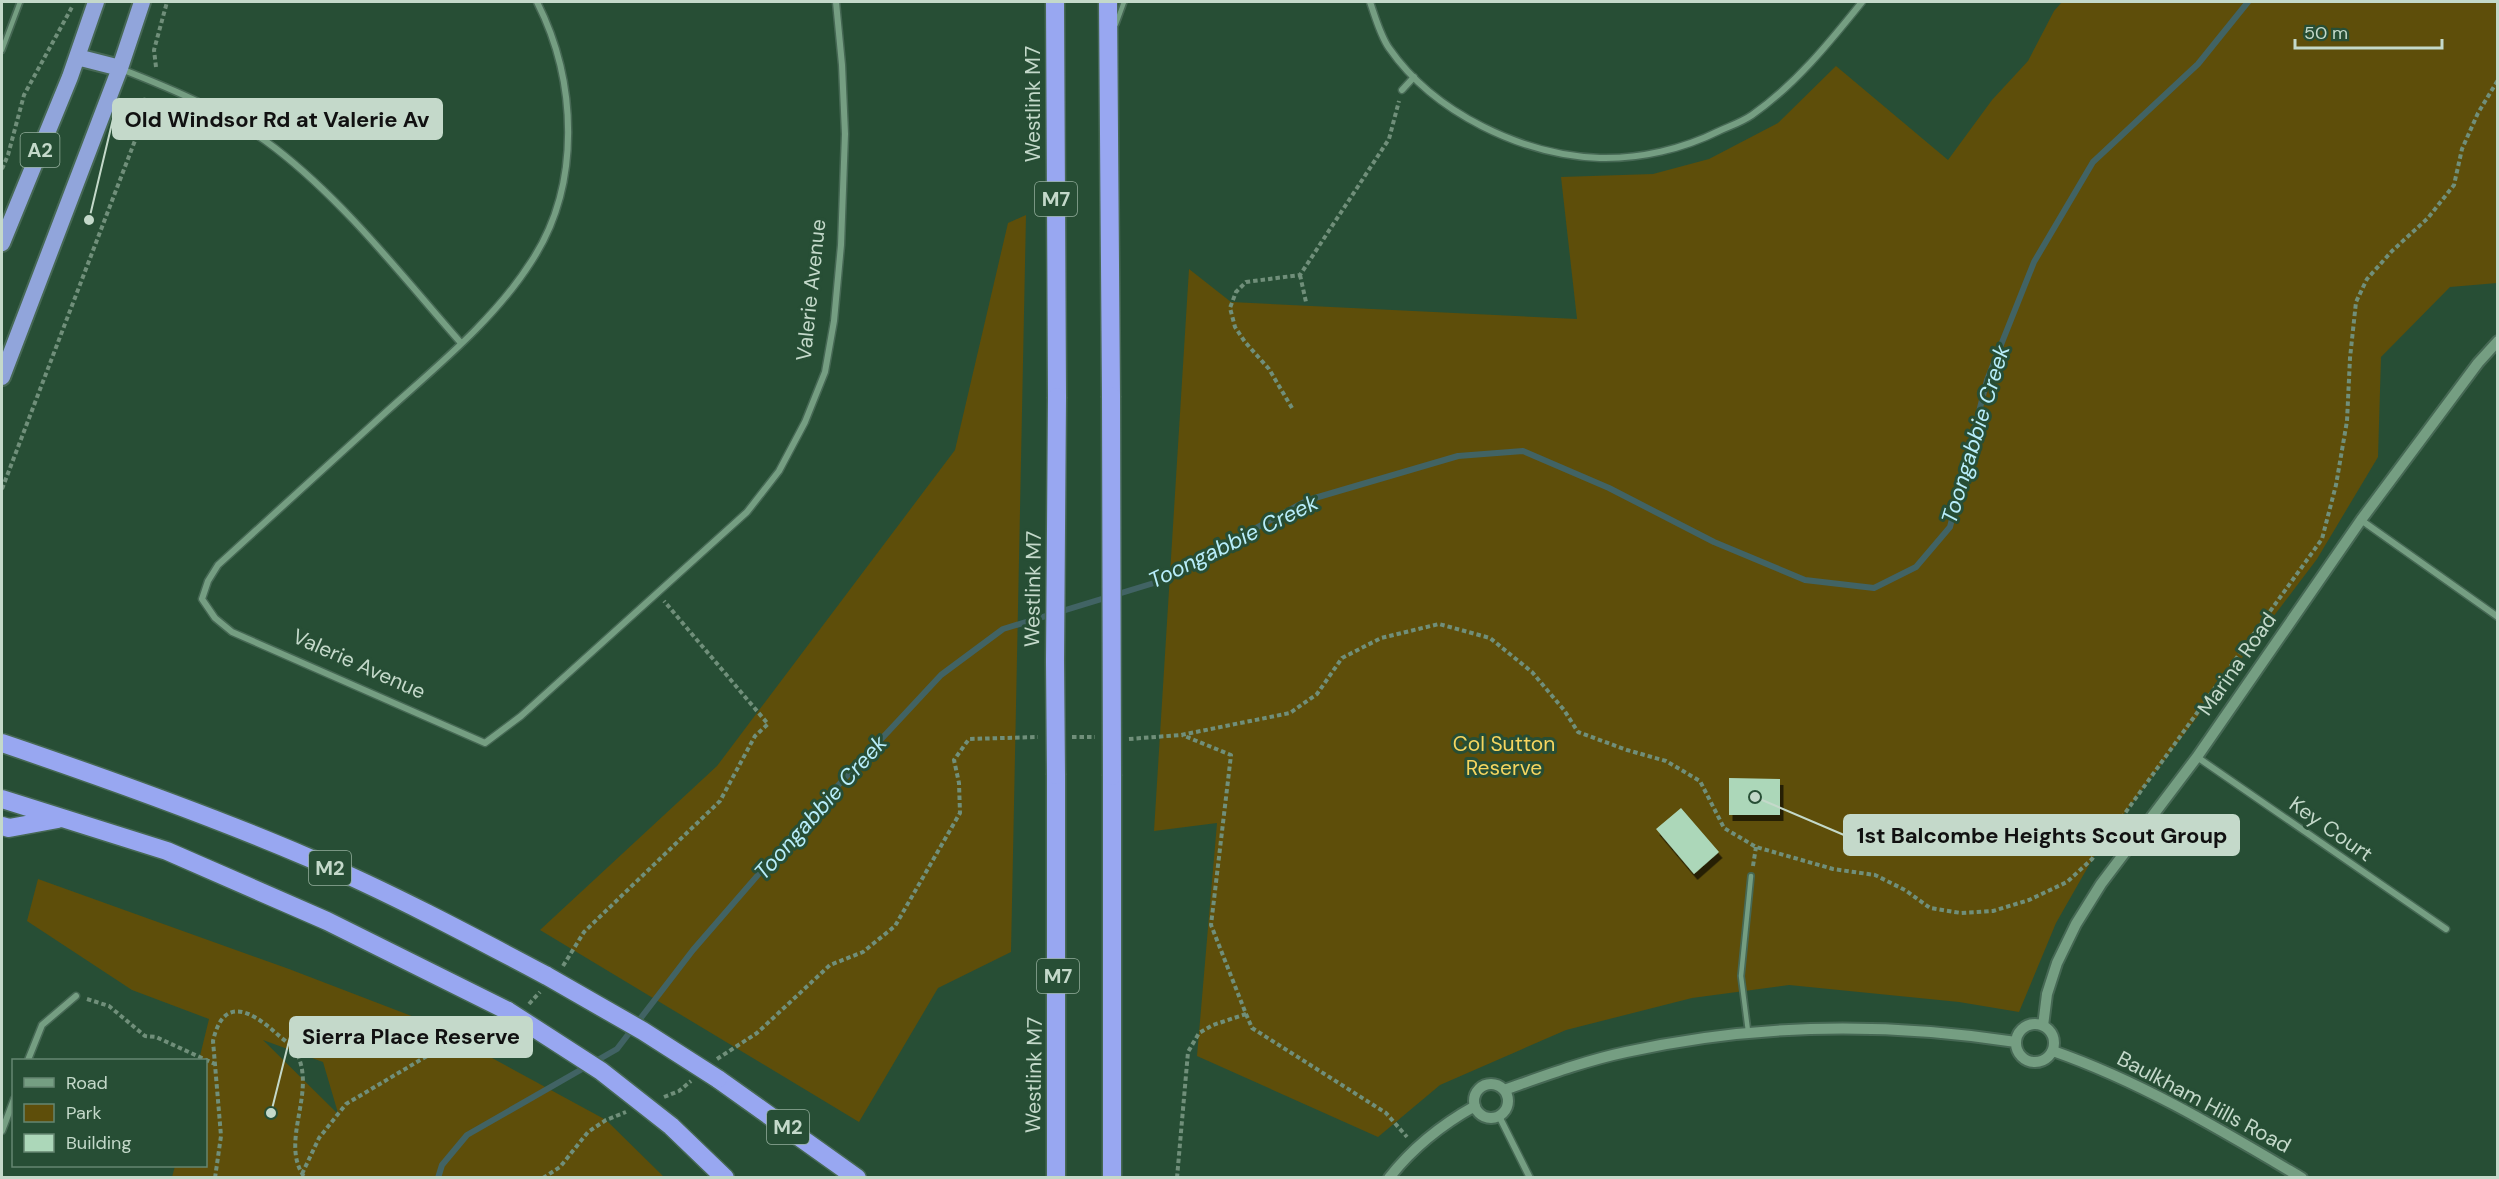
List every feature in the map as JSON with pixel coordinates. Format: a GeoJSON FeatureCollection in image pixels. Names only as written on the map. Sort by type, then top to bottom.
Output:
{"type":"FeatureCollection","features":[{"type":"Feature","properties":{"kind":"highway","name":"A2"},"geometry":{"type":"LineString","coordinates":[[2,243],[77,57],[96,2]]}},
{"type":"Feature","properties":{"kind":"highway"},"geometry":{"type":"LineString","coordinates":[[2,377],[120,68],[142,2]]}},
{"type":"Feature","properties":{"kind":"highway","name":"Westlink M7"},"geometry":{"type":"LineString","coordinates":[[1055,2],[1056,1178]]}},
{"type":"Feature","properties":{"kind":"highway"},"geometry":{"type":"LineString","coordinates":[[1108,2],[1112,396],[1112,1178]]}},
{"type":"Feature","properties":{"kind":"highway"},"geometry":{"type":"LineString","coordinates":[[77,57],[120,68]]}},
{"type":"Feature","properties":{"kind":"highway","name":"M2"},"geometry":{"type":"LineString","coordinates":[[2,743],[186,808],[309,858],[442,920],[551,978],[713,1072],[857,1178]]}},
{"type":"Feature","properties":{"kind":"highway","name":"M2"},"geometry":{"type":"LineString","coordinates":[[2,799],[167,851],[248,885],[428,969],[514,1015],[601,1071],[671,1126],[725,1178]]}},
{"type":"Feature","properties":{"kind":"highway","name":"M2"},"geometry":{"type":"LineString","coordinates":[[2,826],[9,828],[63,818]]}},
{"type":"Feature","properties":{"kind":"street"},"geometry":{"type":"LineString","coordinates":[[120,68],[194,99],[274,147],[315,181],[461,343],[508,295],[532,261],[550,225],[562,186],[569,140],[567,97],[549,27],[537,2]]}},
{"type":"Feature","properties":{"kind":"street","name":"Valerie Avenue"},"geometry":{"type":"LineString","coordinates":[[461,343],[218,565],[208,580],[202,599],[215,618],[232,632],[254,644],[485,743],[521,716],[747,512],[772,479],[805,422],[825,372],[834,321],[839,267],[845,134],[836,2]]}},
{"type":"Feature","properties":{"kind":"street"},"geometry":{"type":"LineString","coordinates":[[1370,2],[1388,46],[1414,77],[1462,115],[1512,138],[1556,152],[1600,158],[1643,156],[1700,140],[1750,116],[1791,83],[1829,43],[1862,2]]}},
{"type":"Feature","properties":{"kind":"street"},"geometry":{"type":"LineString","coordinates":[[1402,90],[1414,77]]}},
{"type":"Feature","properties":{"kind":"street","name":"Marina Road"},"geometry":{"type":"LineString","coordinates":[[2043,1026],[2047,994],[2057,963],[2076,924],[2101,884],[2197,756],[2361,520],[2478,363],[2498,341]]}},
{"type":"Feature","properties":{"kind":"street"},"geometry":{"type":"LineString","coordinates":[[2361,520],[2498,617]]}},
{"type":"Feature","properties":{"kind":"street","name":"Key Court"},"geometry":{"type":"LineString","coordinates":[[2197,756],[2446,929]]}},
{"type":"Feature","properties":{"kind":"street"},"geometry":{"type":"LineString","coordinates":[[28,1059],[42,1025],[76,996]]}},
{"type":"Feature","properties":{"kind":"street"},"geometry":{"type":"LineString","coordinates":[[2036,1024],[2043,1026],[2054,1039],[2053,1050],[2044,1060],[2034,1062],[2022,1057],[2016,1042],[2021,1030],[2026,1026],[2036,1024]]}},
{"type":"Feature","properties":{"kind":"street"},"geometry":{"type":"LineString","coordinates":[[1504,1090],[1563,1069],[1624,1052],[1748,1031],[1802,1027],[1909,1029],[2016,1042]]}},
{"type":"Feature","properties":{"kind":"street","name":"Baulkham Hills Road"},"geometry":{"type":"LineString","coordinates":[[2053,1050],[2092,1064],[2145,1088],[2302,1178]]}},
{"type":"Feature","properties":{"kind":"street"},"geometry":{"type":"LineString","coordinates":[[1495,1085],[1504,1090],[1508,1102],[1504,1113],[1494,1118],[1483,1116],[1475,1106],[1475,1095],[1483,1086],[1495,1085]]}},
{"type":"Feature","properties":{"kind":"street"},"geometry":{"type":"LineString","coordinates":[[2,1131],[12,1104]]}},
{"type":"Feature","properties":{"kind":"street"},"geometry":{"type":"LineString","coordinates":[[1389,1178],[1416,1147],[1435,1131],[1475,1106]]}},
{"type":"Feature","properties":{"kind":"street"},"geometry":{"type":"LineString","coordinates":[[1499,1116],[1530,1178]]}},
{"type":"Feature","properties":{"kind":"lane"},"geometry":{"type":"LineString","coordinates":[[2,50],[20,2]]}},
{"type":"Feature","properties":{"kind":"lane"},"geometry":{"type":"LineString","coordinates":[[1108,46],[1124,2]]}},
{"type":"Feature","properties":{"kind":"lane"},"geometry":{"type":"LineString","coordinates":[[1748,1031],[1741,976],[1751,876]]}},
{"type":"Feature","properties":{"kind":"path"},"geometry":{"type":"LineString","coordinates":[[156,67],[154,50],[167,2]]}},
{"type":"Feature","properties":{"kind":"path"},"geometry":{"type":"LineString","coordinates":[[2,169],[24,95],[72,7]]}},
{"type":"Feature","properties":{"kind":"path"},"geometry":{"type":"LineString","coordinates":[[1120,738],[1140,740],[1181,735],[1290,713],[1317,694],[1342,658],[1381,638],[1438,624],[1490,638],[1532,672],[1564,710],[1578,732],[1666,761],[1701,781],[1724,828],[1756,847],[1833,869],[1875,875],[1905,890],[1930,908],[1961,913],[1993,911],[2029,900],[2067,882],[2092,859],[2322,539],[2336,485],[2347,421],[2356,302],[2367,279],[2392,251],[2428,218],[2454,185],[2462,149],[2478,113],[2498,80]]}},
{"type":"Feature","properties":{"kind":"path"},"geometry":{"type":"LineString","coordinates":[[1306,302],[1300,276],[1389,139],[1402,90]]}},
{"type":"Feature","properties":{"kind":"path"},"geometry":{"type":"LineString","coordinates":[[2,489],[139,130],[146,96]]}},
{"type":"Feature","properties":{"kind":"path"},"geometry":{"type":"LineString","coordinates":[[1292,408],[1269,369],[1235,327],[1230,308],[1236,292],[1246,282],[1300,276]]}},
{"type":"Feature","properties":{"kind":"path"},"geometry":{"type":"LineString","coordinates":[[303,1176],[319,1138],[346,1104],[449,1043],[494,1040],[514,1015],[551,978],[584,932],[720,801],[755,736],[768,724],[658,594]]}},
{"type":"Feature","properties":{"kind":"path"},"geometry":{"type":"LineString","coordinates":[[1181,735],[1231,755],[1211,925],[1252,1028],[1386,1113],[1416,1147]]}},
{"type":"Feature","properties":{"kind":"path"},"geometry":{"type":"LineString","coordinates":[[1069,736],[1100,737]]}},
{"type":"Feature","properties":{"kind":"path"},"geometry":{"type":"LineString","coordinates":[[713,1072],[830,965],[863,952],[895,926],[960,813],[959,783],[954,760],[969,739],[1047,737]]}},
{"type":"Feature","properties":{"kind":"path"},"geometry":{"type":"LineString","coordinates":[[1751,876],[1756,847]]}},
{"type":"Feature","properties":{"kind":"path"},"geometry":{"type":"LineString","coordinates":[[76,996],[109,1006],[145,1036],[156,1037],[203,1059]]}},
{"type":"Feature","properties":{"kind":"path"},"geometry":{"type":"LineString","coordinates":[[215,1178],[221,1136],[213,1041],[216,1027],[222,1017],[240,1011],[256,1016],[295,1050],[303,1072],[301,1111],[294,1147],[303,1176]]}},
{"type":"Feature","properties":{"kind":"path"},"geometry":{"type":"LineString","coordinates":[[1177,1178],[1188,1052],[1199,1033],[1246,1014]]}},
{"type":"Feature","properties":{"kind":"path"},"geometry":{"type":"LineString","coordinates":[[207,1061],[216,1065]]}},
{"type":"Feature","properties":{"kind":"path"},"geometry":{"type":"LineString","coordinates":[[659,1099],[679,1091],[694,1078]]}},
{"type":"Feature","properties":{"kind":"path"},"geometry":{"type":"LineString","coordinates":[[543,1178],[560,1167],[588,1132],[606,1120],[628,1112]]}},
{"type":"Feature","properties":{"kind":"path"},"geometry":{"type":"LineString","coordinates":[[418,1178],[430,1177]]}},
{"type":"Feature","properties":{"kind":"green space","name":"Col Sutton Reserve"},"geometry":{"type":"Polygon","coordinates":[[[2062,2],[2497,2],[2497,283],[2450,287],[2381,357],[2378,457],[2317,559],[2101,844],[2056,923],[2019,1012],[1959,1002],[1789,985],[1692,998],[1566,1030],[1440,1085],[1378,1137],[1197,1056],[1217,823],[1154,831],[1189,269],[1231,302],[1577,319],[1561,177],[1653,174],[1709,159],[1778,123],[1836,66],[1948,160],[1992,100],[2028,61],[2054,11],[2062,2]]]}},
{"type":"Feature","properties":{"kind":"green space"},"geometry":{"type":"Polygon","coordinates":[[[1026,215],[1011,952],[938,988],[859,1122],[540,930],[717,766],[955,450],[1008,223],[1026,215]]]}},
{"type":"Feature","properties":{"kind":"green space"},"geometry":{"type":"Polygon","coordinates":[[[38,879],[289,969],[422,1020],[606,1120],[664,1177],[172,1177],[175,1167],[207,1167],[207,1059],[199,1059],[209,1019],[132,990],[27,921],[38,879]],[[263,1040],[337,1113],[323,1062],[263,1040]]]}},
{"type":"Feature","properties":{"kind":"building"},"geometry":{"type":"Polygon","coordinates":[[[1729,778],[1780,779],[1780,815],[1729,815],[1729,778]]]}},
{"type":"Feature","properties":{"kind":"building"},"geometry":{"type":"Polygon","coordinates":[[[1681,808],[1719,852],[1694,874],[1656,829],[1681,808]]]}},
{"type":"Feature","properties":{"kind":"waterway","name":"Toongabbie Creek"},"geometry":{"type":"LineString","coordinates":[[438,1178],[442,1165],[467,1135],[617,1049],[693,950],[803,823],[941,675],[1003,629],[1154,583],[1308,500],[1458,456],[1523,451],[1609,488],[1714,542],[1805,580],[1874,588],[1916,567],[1950,527],[1987,380],[2034,262],[2093,162],[2198,64],[2248,2]]}},
{"type":"Feature","properties":{"kind":"place","name":"Old Windsor Rd at Valerie Av"},"geometry":{"type":"Point","coordinates":[89,220]}},
{"type":"Feature","properties":{"kind":"place","name":"1st Balcombe Heights Scout Group"},"geometry":{"type":"Point","coordinates":[1755,797]}},
{"type":"Feature","properties":{"kind":"place","name":"Sierra Place Reserve"},"geometry":{"type":"Point","coordinates":[271,1113]}}]}
